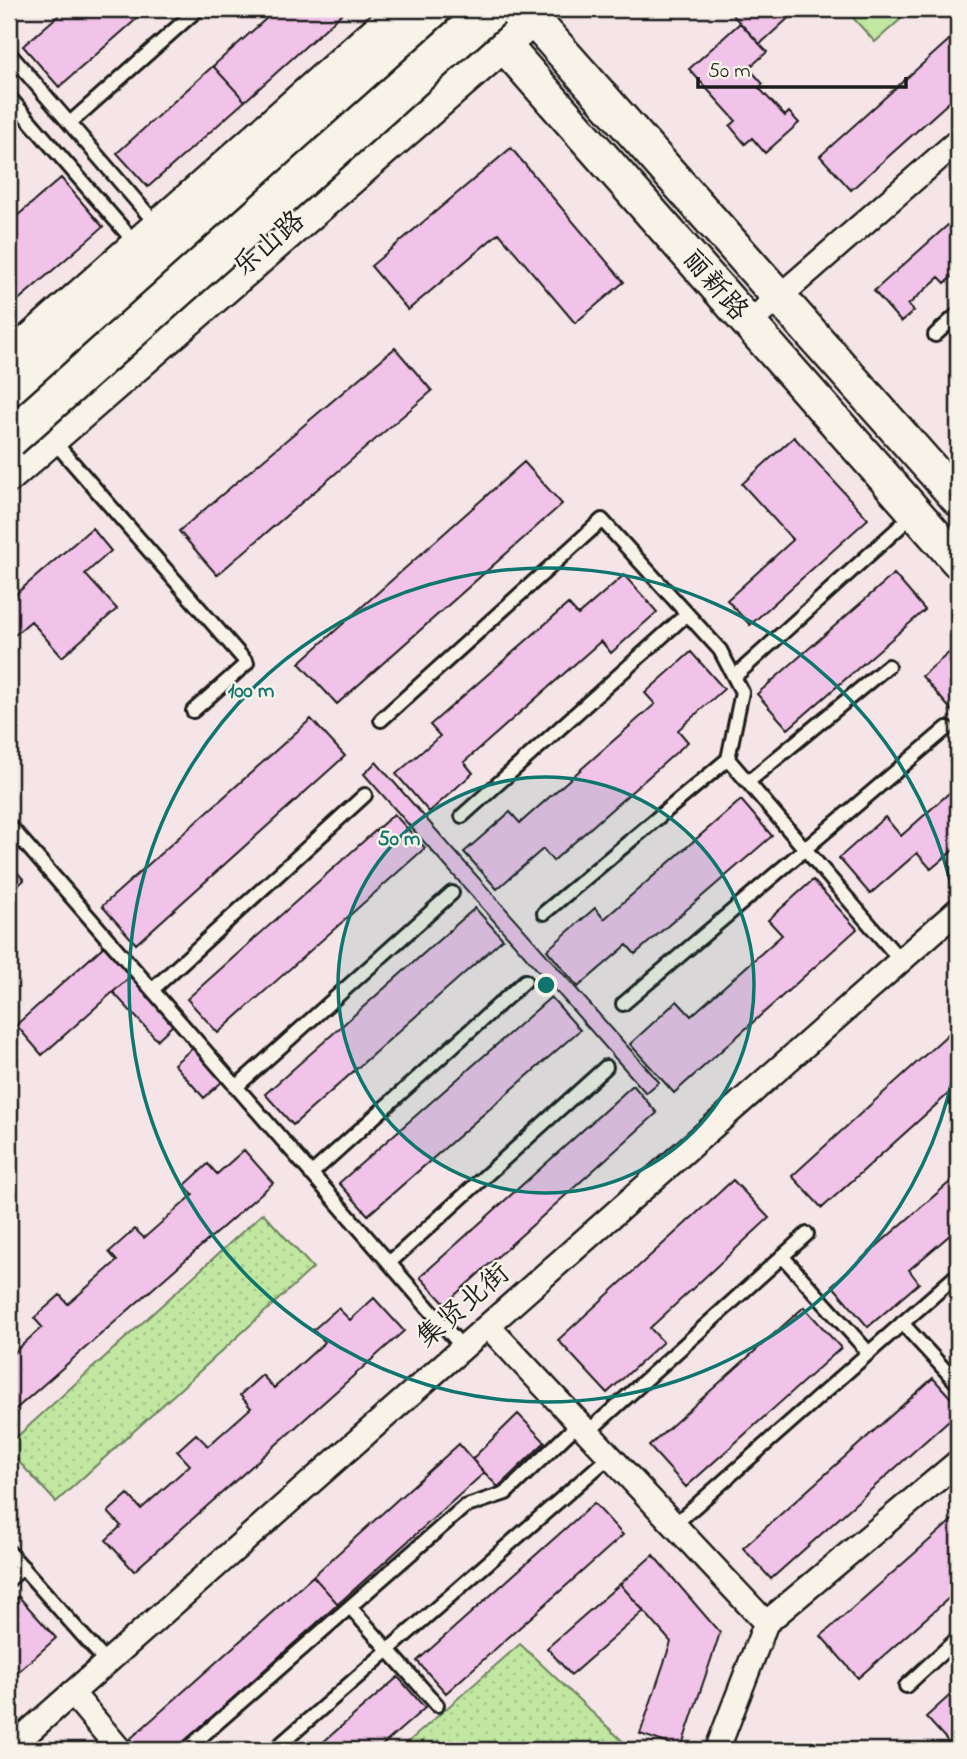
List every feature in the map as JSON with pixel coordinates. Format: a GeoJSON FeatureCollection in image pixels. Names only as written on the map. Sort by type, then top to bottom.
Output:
{"type":"FeatureCollection","features":[{"type":"Feature","properties":{"kind":"main road"},"geometry":{"type":"LineString","coordinates":[[9,360],[403,9]]}},
{"type":"Feature","properties":{"kind":"main road"},"geometry":{"type":"LineString","coordinates":[[12,407],[432,9]]}},
{"type":"Feature","properties":{"kind":"main road"},"geometry":{"type":"LineString","coordinates":[[12,407],[478,17],[534,12]]}},
{"type":"Feature","properties":{"kind":"main road","name":"丽新路"},"geometry":{"type":"LineString","coordinates":[[534,12],[779,297],[958,499]]}},
{"type":"Feature","properties":{"kind":"main road","name":"丽新路"},"geometry":{"type":"LineString","coordinates":[[478,17],[958,561]]}},
{"type":"Feature","properties":{"kind":"main road","name":"乐山路"},"geometry":{"type":"LineString","coordinates":[[9,474],[51,438],[478,17]]}},
{"type":"Feature","properties":{"kind":"street"},"geometry":{"type":"LineString","coordinates":[[748,324],[958,141]]}},
{"type":"Feature","properties":{"kind":"street","name":"集贤北街"},"geometry":{"type":"LineString","coordinates":[[9,1749],[958,910]]}},
{"type":"Feature","properties":{"kind":"street"},"geometry":{"type":"LineString","coordinates":[[488,1326],[766,1623]]}},
{"type":"Feature","properties":{"kind":"street"},"geometry":{"type":"LineString","coordinates":[[718,1750],[766,1623],[958,1462]]}},
{"type":"Feature","properties":{"kind":"street"},"geometry":{"type":"LineString","coordinates":[[72,1693],[120,1750]]}},
{"type":"Feature","properties":{"kind":"lane"},"geometry":{"type":"LineString","coordinates":[[71,122],[198,9]]}},
{"type":"Feature","properties":{"kind":"lane"},"geometry":{"type":"LineString","coordinates":[[9,53],[71,122],[148,236]]}},
{"type":"Feature","properties":{"kind":"lane"},"geometry":{"type":"LineString","coordinates":[[9,97],[148,236]]}},
{"type":"Feature","properties":{"kind":"lane"},"geometry":{"type":"LineString","coordinates":[[935,335],[958,314]]}},
{"type":"Feature","properties":{"kind":"lane"},"geometry":{"type":"LineString","coordinates":[[12,407],[51,438],[247,663],[193,711]]}},
{"type":"Feature","properties":{"kind":"lane"},"geometry":{"type":"LineString","coordinates":[[734,677],[915,513]]}},
{"type":"Feature","properties":{"kind":"lane"},"geometry":{"type":"LineString","coordinates":[[381,720],[602,520],[720,650],[742,692],[728,759],[544,913]]}},
{"type":"Feature","properties":{"kind":"lane"},"geometry":{"type":"LineString","coordinates":[[462,816],[687,614]]}},
{"type":"Feature","properties":{"kind":"lane"},"geometry":{"type":"LineString","coordinates":[[748,782],[888,666]]}},
{"type":"Feature","properties":{"kind":"lane"},"geometry":{"type":"LineString","coordinates":[[623,1004],[947,728]]}},
{"type":"Feature","properties":{"kind":"lane"},"geometry":{"type":"LineString","coordinates":[[728,759],[901,961]]}},
{"type":"Feature","properties":{"kind":"lane"},"geometry":{"type":"LineString","coordinates":[[152,990],[365,795]]}},
{"type":"Feature","properties":{"kind":"lane"},"geometry":{"type":"LineString","coordinates":[[9,825],[463,1348]]}},
{"type":"Feature","properties":{"kind":"lane"},"geometry":{"type":"LineString","coordinates":[[236,1087],[452,893]]}},
{"type":"Feature","properties":{"kind":"lane"},"geometry":{"type":"LineString","coordinates":[[311,1174],[525,981]]}},
{"type":"Feature","properties":{"kind":"lane"},"geometry":{"type":"LineString","coordinates":[[389,1264],[606,1067]]}},
{"type":"Feature","properties":{"kind":"lane"},"geometry":{"type":"LineString","coordinates":[[186,1750],[464,1507],[506,1493],[807,1234]]}},
{"type":"Feature","properties":{"kind":"lane"},"geometry":{"type":"LineString","coordinates":[[782,1256],[869,1353]]}},
{"type":"Feature","properties":{"kind":"lane"},"geometry":{"type":"LineString","coordinates":[[674,1525],[958,1274]]}},
{"type":"Feature","properties":{"kind":"lane"},"geometry":{"type":"LineString","coordinates":[[902,1323],[958,1384]]}},
{"type":"Feature","properties":{"kind":"lane"},"geometry":{"type":"LineString","coordinates":[[274,1750],[610,1456]]}},
{"type":"Feature","properties":{"kind":"lane"},"geometry":{"type":"LineString","coordinates":[[9,1552],[107,1663]]}},
{"type":"Feature","properties":{"kind":"lane"},"geometry":{"type":"LineString","coordinates":[[9,1580],[23,1567]]}},
{"type":"Feature","properties":{"kind":"lane"},"geometry":{"type":"LineString","coordinates":[[350,1607],[437,1705]]}},
{"type":"Feature","properties":{"kind":"lane"},"geometry":{"type":"LineString","coordinates":[[906,1686],[958,1638]]}},
{"type":"Feature","properties":{"kind":"green space"},"geometry":{"type":"Polygon","coordinates":[[[845,9],[912,9],[875,42],[845,9]]]}},
{"type":"Feature","properties":{"kind":"green space"},"geometry":{"type":"Polygon","coordinates":[[[263,1213],[313,1268],[56,1502],[9,1451],[9,1444],[263,1213]]]}},
{"type":"Feature","properties":{"kind":"green space"},"geometry":{"type":"Polygon","coordinates":[[[520,1644],[632,1750],[399,1750],[520,1644]]]}},
{"type":"Feature","properties":{"kind":"building"},"geometry":{"type":"Polygon","coordinates":[[[66,9],[148,9],[59,87],[23,46],[66,9]]]}},
{"type":"Feature","properties":{"kind":"building"},"geometry":{"type":"Polygon","coordinates":[[[277,9],[347,9],[245,101],[213,66],[277,9]]]}},
{"type":"Feature","properties":{"kind":"building"},"geometry":{"type":"Polygon","coordinates":[[[727,9],[790,9],[794,13],[760,44],[727,9]]]}},
{"type":"Feature","properties":{"kind":"building"},"geometry":{"type":"Polygon","coordinates":[[[740,23],[767,52],[749,68],[763,84],[759,88],[785,116],[789,112],[799,123],[765,153],[752,138],[745,144],[730,126],[736,121],[689,69],[740,23]]]}},
{"type":"Feature","properties":{"kind":"building"},"geometry":{"type":"Polygon","coordinates":[[[958,32],[958,94],[851,190],[820,156],[958,32]]]}},
{"type":"Feature","properties":{"kind":"building"},"geometry":{"type":"Polygon","coordinates":[[[213,66],[245,101],[148,187],[117,153],[213,66]]]}},
{"type":"Feature","properties":{"kind":"building"},"geometry":{"type":"Polygon","coordinates":[[[511,148],[624,282],[575,323],[499,233],[408,310],[371,266],[511,148]]]}},
{"type":"Feature","properties":{"kind":"building"},"geometry":{"type":"Polygon","coordinates":[[[61,178],[103,227],[9,308],[9,223],[61,178]]]}},
{"type":"Feature","properties":{"kind":"building"},"geometry":{"type":"Polygon","coordinates":[[[958,216],[958,271],[945,283],[939,277],[908,305],[914,311],[901,322],[874,291],[958,216]]]}},
{"type":"Feature","properties":{"kind":"building"},"geometry":{"type":"Polygon","coordinates":[[[395,348],[432,391],[217,575],[179,531],[395,348]]]}},
{"type":"Feature","properties":{"kind":"building"},"geometry":{"type":"Polygon","coordinates":[[[958,373],[958,388],[951,379],[958,373]]]}},
{"type":"Feature","properties":{"kind":"building"},"geometry":{"type":"Polygon","coordinates":[[[794,437],[868,519],[750,625],[727,600],[793,540],[742,484],[794,437]]]}},
{"type":"Feature","properties":{"kind":"building"},"geometry":{"type":"Polygon","coordinates":[[[524,462],[562,504],[337,704],[299,663],[524,462]]]}},
{"type":"Feature","properties":{"kind":"building"},"geometry":{"type":"Polygon","coordinates":[[[92,528],[111,551],[85,574],[117,609],[62,657],[31,621],[9,640],[9,600],[92,528]]]}},
{"type":"Feature","properties":{"kind":"building"},"geometry":{"type":"Polygon","coordinates":[[[894,574],[925,610],[788,729],[757,694],[894,574]]]}},
{"type":"Feature","properties":{"kind":"building"},"geometry":{"type":"Polygon","coordinates":[[[624,575],[657,612],[611,653],[601,641],[464,762],[473,773],[429,812],[396,774],[440,736],[430,725],[568,604],[578,615],[624,575]]]}},
{"type":"Feature","properties":{"kind":"building"},"geometry":{"type":"Polygon","coordinates":[[[958,645],[958,718],[922,676],[958,645]]]}},
{"type":"Feature","properties":{"kind":"building"},"geometry":{"type":"Polygon","coordinates":[[[691,652],[724,689],[678,730],[688,742],[553,861],[543,849],[497,889],[464,852],[510,812],[520,823],[655,704],[645,693],[691,652]]]}},
{"type":"Feature","properties":{"kind":"building"},"geometry":{"type":"Polygon","coordinates":[[[311,719],[345,756],[136,944],[102,906],[311,719]]]}},
{"type":"Feature","properties":{"kind":"building"},"geometry":{"type":"Polygon","coordinates":[[[376,762],[659,1082],[646,1093],[364,774],[376,762]]]}},
{"type":"Feature","properties":{"kind":"building"},"geometry":{"type":"Polygon","coordinates":[[[958,785],[958,846],[931,869],[917,853],[870,894],[839,858],[885,817],[901,836],[958,785]]]}},
{"type":"Feature","properties":{"kind":"building"},"geometry":{"type":"Polygon","coordinates":[[[741,800],[772,836],[635,954],[627,945],[578,987],[547,950],[595,908],[604,919],[741,800]]]}},
{"type":"Feature","properties":{"kind":"building"},"geometry":{"type":"Polygon","coordinates":[[[394,814],[425,848],[218,1033],[187,999],[394,814]]]}},
{"type":"Feature","properties":{"kind":"building"},"geometry":{"type":"Polygon","coordinates":[[[9,863],[24,880],[9,894],[9,863]]]}},
{"type":"Feature","properties":{"kind":"building"},"geometry":{"type":"Polygon","coordinates":[[[813,880],[857,929],[674,1093],[630,1044],[677,1001],[691,1016],[782,935],[768,920],[813,880]]]}},
{"type":"Feature","properties":{"kind":"building"},"geometry":{"type":"Polygon","coordinates":[[[475,908],[503,939],[293,1125],[265,1094],[475,908]]]}},
{"type":"Feature","properties":{"kind":"building"},"geometry":{"type":"Polygon","coordinates":[[[104,946],[131,976],[42,1055],[16,1025],[104,946]]]}},
{"type":"Feature","properties":{"kind":"building"},"geometry":{"type":"Polygon","coordinates":[[[131,976],[174,1024],[157,1040],[113,992],[131,976]]]}},
{"type":"Feature","properties":{"kind":"building"},"geometry":{"type":"Polygon","coordinates":[[[551,997],[580,1030],[368,1215],[339,1183],[551,997]]]}},
{"type":"Feature","properties":{"kind":"building"},"geometry":{"type":"Polygon","coordinates":[[[958,1025],[958,1085],[822,1208],[792,1176],[958,1025]]]}},
{"type":"Feature","properties":{"kind":"building"},"geometry":{"type":"Polygon","coordinates":[[[194,1047],[224,1080],[204,1098],[174,1064],[194,1047]]]}},
{"type":"Feature","properties":{"kind":"building"},"geometry":{"type":"Polygon","coordinates":[[[633,1085],[657,1113],[445,1304],[420,1277],[633,1085]]]}},
{"type":"Feature","properties":{"kind":"building"},"geometry":{"type":"Polygon","coordinates":[[[244,1150],[273,1183],[9,1415],[9,1357],[42,1327],[34,1318],[60,1295],[68,1304],[117,1261],[109,1252],[135,1229],[144,1238],[193,1195],[185,1185],[208,1164],[217,1174],[244,1150]]]}},
{"type":"Feature","properties":{"kind":"building"},"geometry":{"type":"Polygon","coordinates":[[[958,1175],[958,1228],[909,1270],[919,1283],[868,1327],[832,1285],[958,1175]]]}},
{"type":"Feature","properties":{"kind":"building"},"geometry":{"type":"Polygon","coordinates":[[[733,1180],[769,1218],[650,1328],[663,1342],[607,1393],[558,1340],[733,1180]]]}},
{"type":"Feature","properties":{"kind":"building"},"geometry":{"type":"Polygon","coordinates":[[[374,1298],[404,1331],[134,1571],[106,1540],[121,1526],[108,1512],[128,1494],[141,1509],[190,1465],[177,1451],[196,1434],[208,1446],[251,1408],[240,1395],[262,1375],[274,1388],[325,1342],[313,1330],[338,1308],[350,1320],[374,1298]]]}},
{"type":"Feature","properties":{"kind":"building"},"geometry":{"type":"Polygon","coordinates":[[[804,1307],[841,1348],[686,1487],[649,1446],[804,1307]]]}},
{"type":"Feature","properties":{"kind":"building"},"geometry":{"type":"Polygon","coordinates":[[[933,1378],[958,1406],[958,1412],[771,1579],[743,1548],[933,1378]]]}},
{"type":"Feature","properties":{"kind":"building"},"geometry":{"type":"Polygon","coordinates":[[[518,1414],[545,1442],[498,1487],[472,1459],[518,1414]]]}},
{"type":"Feature","properties":{"kind":"building"},"geometry":{"type":"Polygon","coordinates":[[[459,1444],[484,1473],[338,1604],[313,1576],[459,1444]]]}},
{"type":"Feature","properties":{"kind":"building"},"geometry":{"type":"Polygon","coordinates":[[[594,1503],[623,1535],[446,1693],[417,1661],[594,1503]]]}},
{"type":"Feature","properties":{"kind":"building"},"geometry":{"type":"Polygon","coordinates":[[[958,1515],[958,1590],[858,1678],[821,1636],[958,1515]]]}},
{"type":"Feature","properties":{"kind":"building"},"geometry":{"type":"Polygon","coordinates":[[[653,1555],[720,1633],[681,1748],[640,1734],[671,1642],[620,1584],[653,1555]]]}},
{"type":"Feature","properties":{"kind":"building"},"geometry":{"type":"Polygon","coordinates":[[[313,1576],[338,1604],[175,1750],[140,1750],[130,1739],[313,1576]]]}},
{"type":"Feature","properties":{"kind":"building"},"geometry":{"type":"Polygon","coordinates":[[[620,1584],[644,1611],[571,1675],[547,1648],[620,1584]]]}},
{"type":"Feature","properties":{"kind":"building"},"geometry":{"type":"Polygon","coordinates":[[[19,1597],[56,1638],[9,1680],[9,1606],[19,1597]]]}},
{"type":"Feature","properties":{"kind":"building"},"geometry":{"type":"Polygon","coordinates":[[[398,1677],[425,1708],[377,1750],[314,1750],[398,1677]]]}},
{"type":"Feature","properties":{"kind":"building"},"geometry":{"type":"Polygon","coordinates":[[[958,1688],[958,1750],[956,1750],[926,1717],[958,1688]]]}}]}
